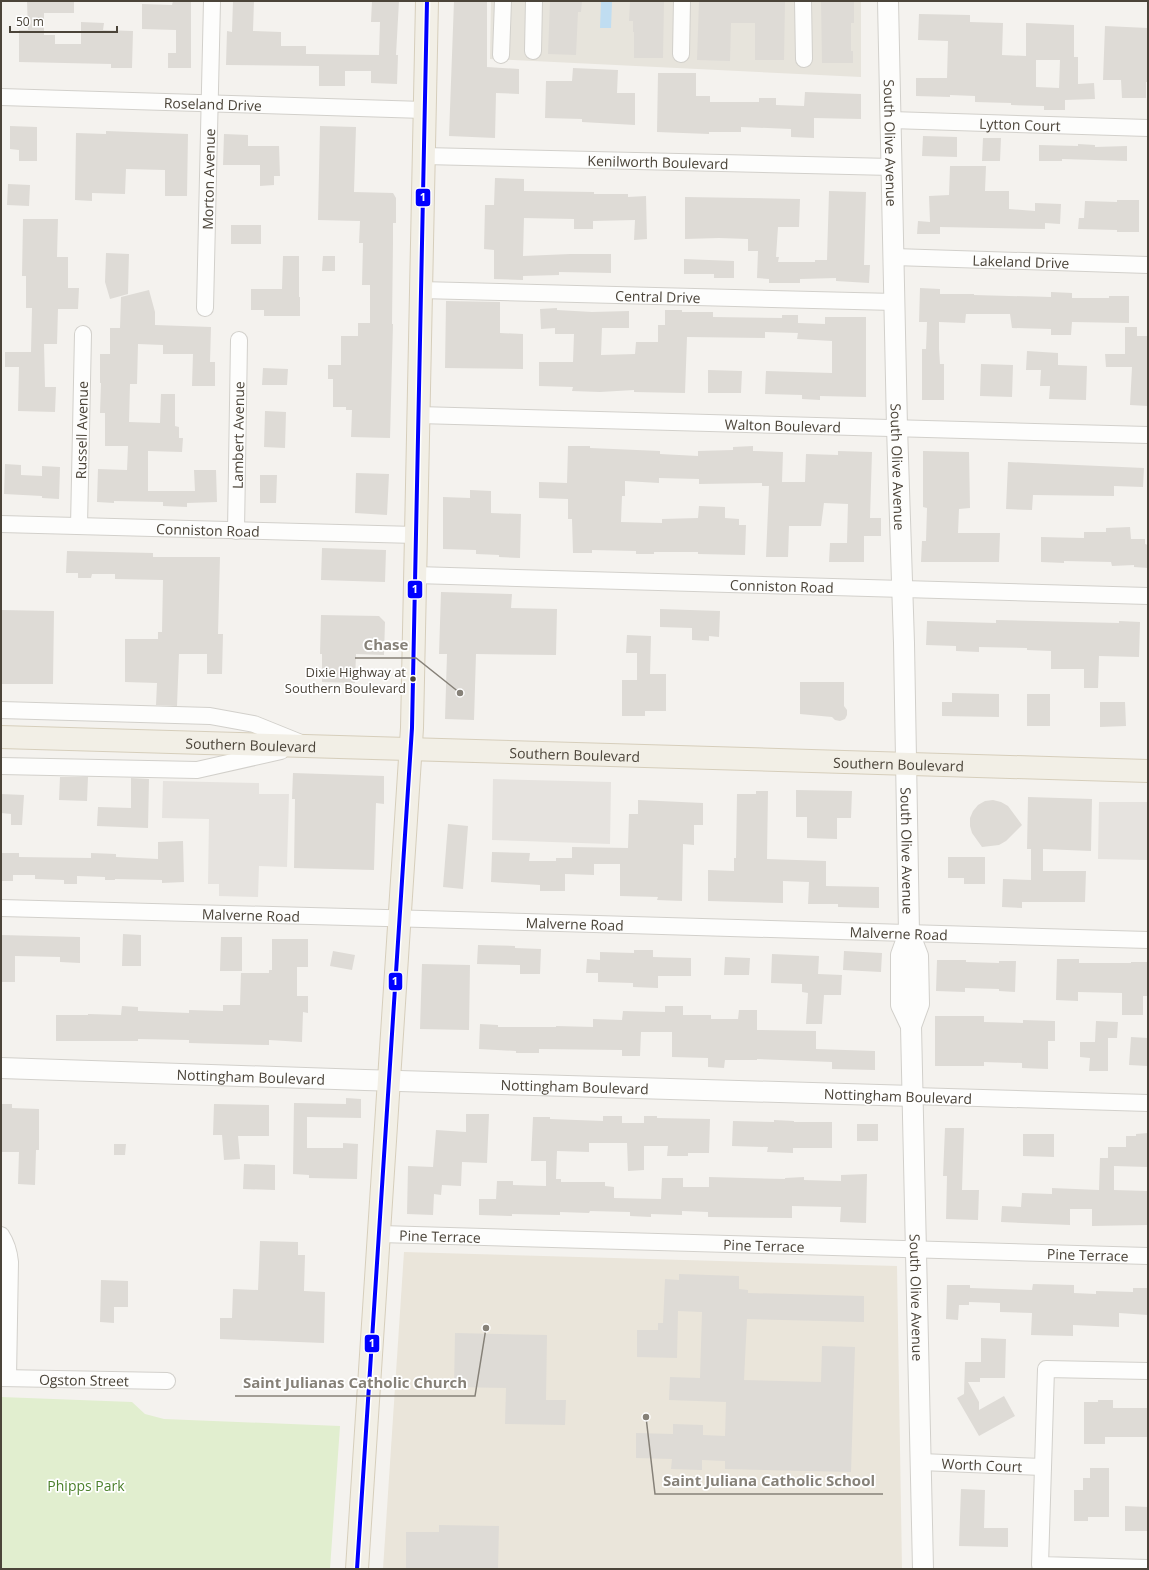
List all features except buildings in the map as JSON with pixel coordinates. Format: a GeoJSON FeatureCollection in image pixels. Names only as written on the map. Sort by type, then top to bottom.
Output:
{"type":"FeatureCollection","features":[{"type":"Feature","properties":{"kind":"main road"},"geometry":{"type":"LineString","coordinates":[[357,1569],[380,1234],[414,677],[420,290],[427,1]]}},
{"type":"Feature","properties":{"kind":"main road","name":"Southern Boulevard"},"geometry":{"type":"LineString","coordinates":[[1,737],[1148,771]]}},
{"type":"Feature","properties":{"kind":"street","name":"Morton Avenue"},"geometry":{"type":"LineString","coordinates":[[205,308],[212,1]]}},
{"type":"Feature","properties":{"kind":"street"},"geometry":{"type":"LineString","coordinates":[[501,55],[503,1]]}},
{"type":"Feature","properties":{"kind":"street"},"geometry":{"type":"LineString","coordinates":[[533,51],[534,1]]}},
{"type":"Feature","properties":{"kind":"street"},"geometry":{"type":"LineString","coordinates":[[681,54],[682,1]]}},
{"type":"Feature","properties":{"kind":"street"},"geometry":{"type":"LineString","coordinates":[[803,1],[804,58]]}},
{"type":"Feature","properties":{"kind":"street","name":"South Olive Avenue"},"geometry":{"type":"LineString","coordinates":[[888,1],[901,588],[904,643],[909,933],[901,955],[901,1005],[911,1026],[914,1096],[923,1569]]}},
{"type":"Feature","properties":{"kind":"street","name":"Roseland Drive"},"geometry":{"type":"LineString","coordinates":[[1,97],[424,110]]}},
{"type":"Feature","properties":{"kind":"street","name":"Lytton Court"},"geometry":{"type":"LineString","coordinates":[[891,120],[1148,128]]}},
{"type":"Feature","properties":{"kind":"street","name":"Kenilworth Boulevard"},"geometry":{"type":"LineString","coordinates":[[424,156],[892,167]]}},
{"type":"Feature","properties":{"kind":"street","name":"Lakeland Drive"},"geometry":{"type":"LineString","coordinates":[[894,257],[1148,265]]}},
{"type":"Feature","properties":{"kind":"street","name":"Central Drive"},"geometry":{"type":"LineString","coordinates":[[420,290],[895,302]]}},
{"type":"Feature","properties":{"kind":"street","name":"Russell Avenue"},"geometry":{"type":"LineString","coordinates":[[79,526],[83,334]]}},
{"type":"Feature","properties":{"kind":"street","name":"Lambert Avenue"},"geometry":{"type":"LineString","coordinates":[[236,531],[240,340]]}},
{"type":"Feature","properties":{"kind":"street","name":"Walton Boulevard"},"geometry":{"type":"LineString","coordinates":[[418,415],[1148,435]]}},
{"type":"Feature","properties":{"kind":"street","name":"Conniston Road"},"geometry":{"type":"LineString","coordinates":[[1,524],[416,536]]}},
{"type":"Feature","properties":{"kind":"street","name":"Conniston Road"},"geometry":{"type":"LineString","coordinates":[[415,575],[1148,596]]}},
{"type":"Feature","properties":{"kind":"street"},"geometry":{"type":"LineString","coordinates":[[1,710],[210,716],[254,724],[308,746]]}},
{"type":"Feature","properties":{"kind":"street"},"geometry":{"type":"LineString","coordinates":[[1,766],[197,770],[308,746]]}},
{"type":"Feature","properties":{"kind":"street","name":"Malverne Road"},"geometry":{"type":"LineString","coordinates":[[1,908],[1148,940]]}},
{"type":"Feature","properties":{"kind":"street","name":"Nottingham Boulevard"},"geometry":{"type":"LineString","coordinates":[[1,1068],[1148,1103]]}},
{"type":"Feature","properties":{"kind":"street","name":"Pine Terrace"},"geometry":{"type":"LineString","coordinates":[[380,1234],[1148,1256]]}},
{"type":"Feature","properties":{"kind":"street"},"geometry":{"type":"LineString","coordinates":[[1,1235],[8,1248],[10,1262],[5,1378]]}},
{"type":"Feature","properties":{"kind":"street"},"geometry":{"type":"LineString","coordinates":[[1148,1371],[1046,1369],[1040,1565],[1148,1568]]}},
{"type":"Feature","properties":{"kind":"street","name":"Ogston Street"},"geometry":{"type":"LineString","coordinates":[[5,1378],[167,1381]]}},
{"type":"Feature","properties":{"kind":"street","name":"Worth Court"},"geometry":{"type":"LineString","coordinates":[[920,1462],[1043,1467]]}},
{"type":"Feature","properties":{"kind":"shaded area"},"geometry":{"type":"Polygon","coordinates":[[[491,1],[861,1],[861,77],[490,59],[491,1]]]}},
{"type":"Feature","properties":{"kind":"shaded area"},"geometry":{"type":"Polygon","coordinates":[[[493,779],[611,782],[610,844],[492,840],[493,779]]]}},
{"type":"Feature","properties":{"kind":"shaded area"},"geometry":{"type":"Polygon","coordinates":[[[163,781],[259,783],[259,794],[289,794],[287,867],[259,866],[258,897],[219,896],[219,884],[208,884],[209,819],[162,818],[163,781]]]}},
{"type":"Feature","properties":{"kind":"shaded area"},"geometry":{"type":"Polygon","coordinates":[[[1099,802],[1148,802],[1148,860],[1098,859],[1099,802]]]}},
{"type":"Feature","properties":{"kind":"shaded area"},"geometry":{"type":"Polygon","coordinates":[[[404,1252],[897,1266],[902,1569],[383,1569],[404,1252]]]}},
{"type":"Feature","properties":{"kind":"green space","name":"Phipps Park"},"geometry":{"type":"Polygon","coordinates":[[[1,1397],[132,1402],[145,1414],[164,1419],[340,1426],[330,1569],[1,1569],[1,1397]]]}},
{"type":"Feature","properties":{"kind":"water"},"geometry":{"type":"Polygon","coordinates":[[[601,2],[612,2],[611,28],[600,28],[601,2]]]}},
{"type":"Feature","properties":{"kind":"transit line","name":"1"},"geometry":{"type":"LineString","coordinates":[[357,1569],[412,728],[427,1]]}},
{"type":"Feature","properties":{"kind":"place","name":"Dixie Highway at Southern Boulevard"},"geometry":{"type":"Point","coordinates":[413,679]}},
{"type":"Feature","properties":{"kind":"place","name":"Chase"},"geometry":{"type":"Point","coordinates":[460,693]}},
{"type":"Feature","properties":{"kind":"place","name":"Saint Julianas Catholic Church"},"geometry":{"type":"Point","coordinates":[486,1328]}},
{"type":"Feature","properties":{"kind":"place","name":"Saint Juliana Catholic School"},"geometry":{"type":"Point","coordinates":[646,1417]}}]}
